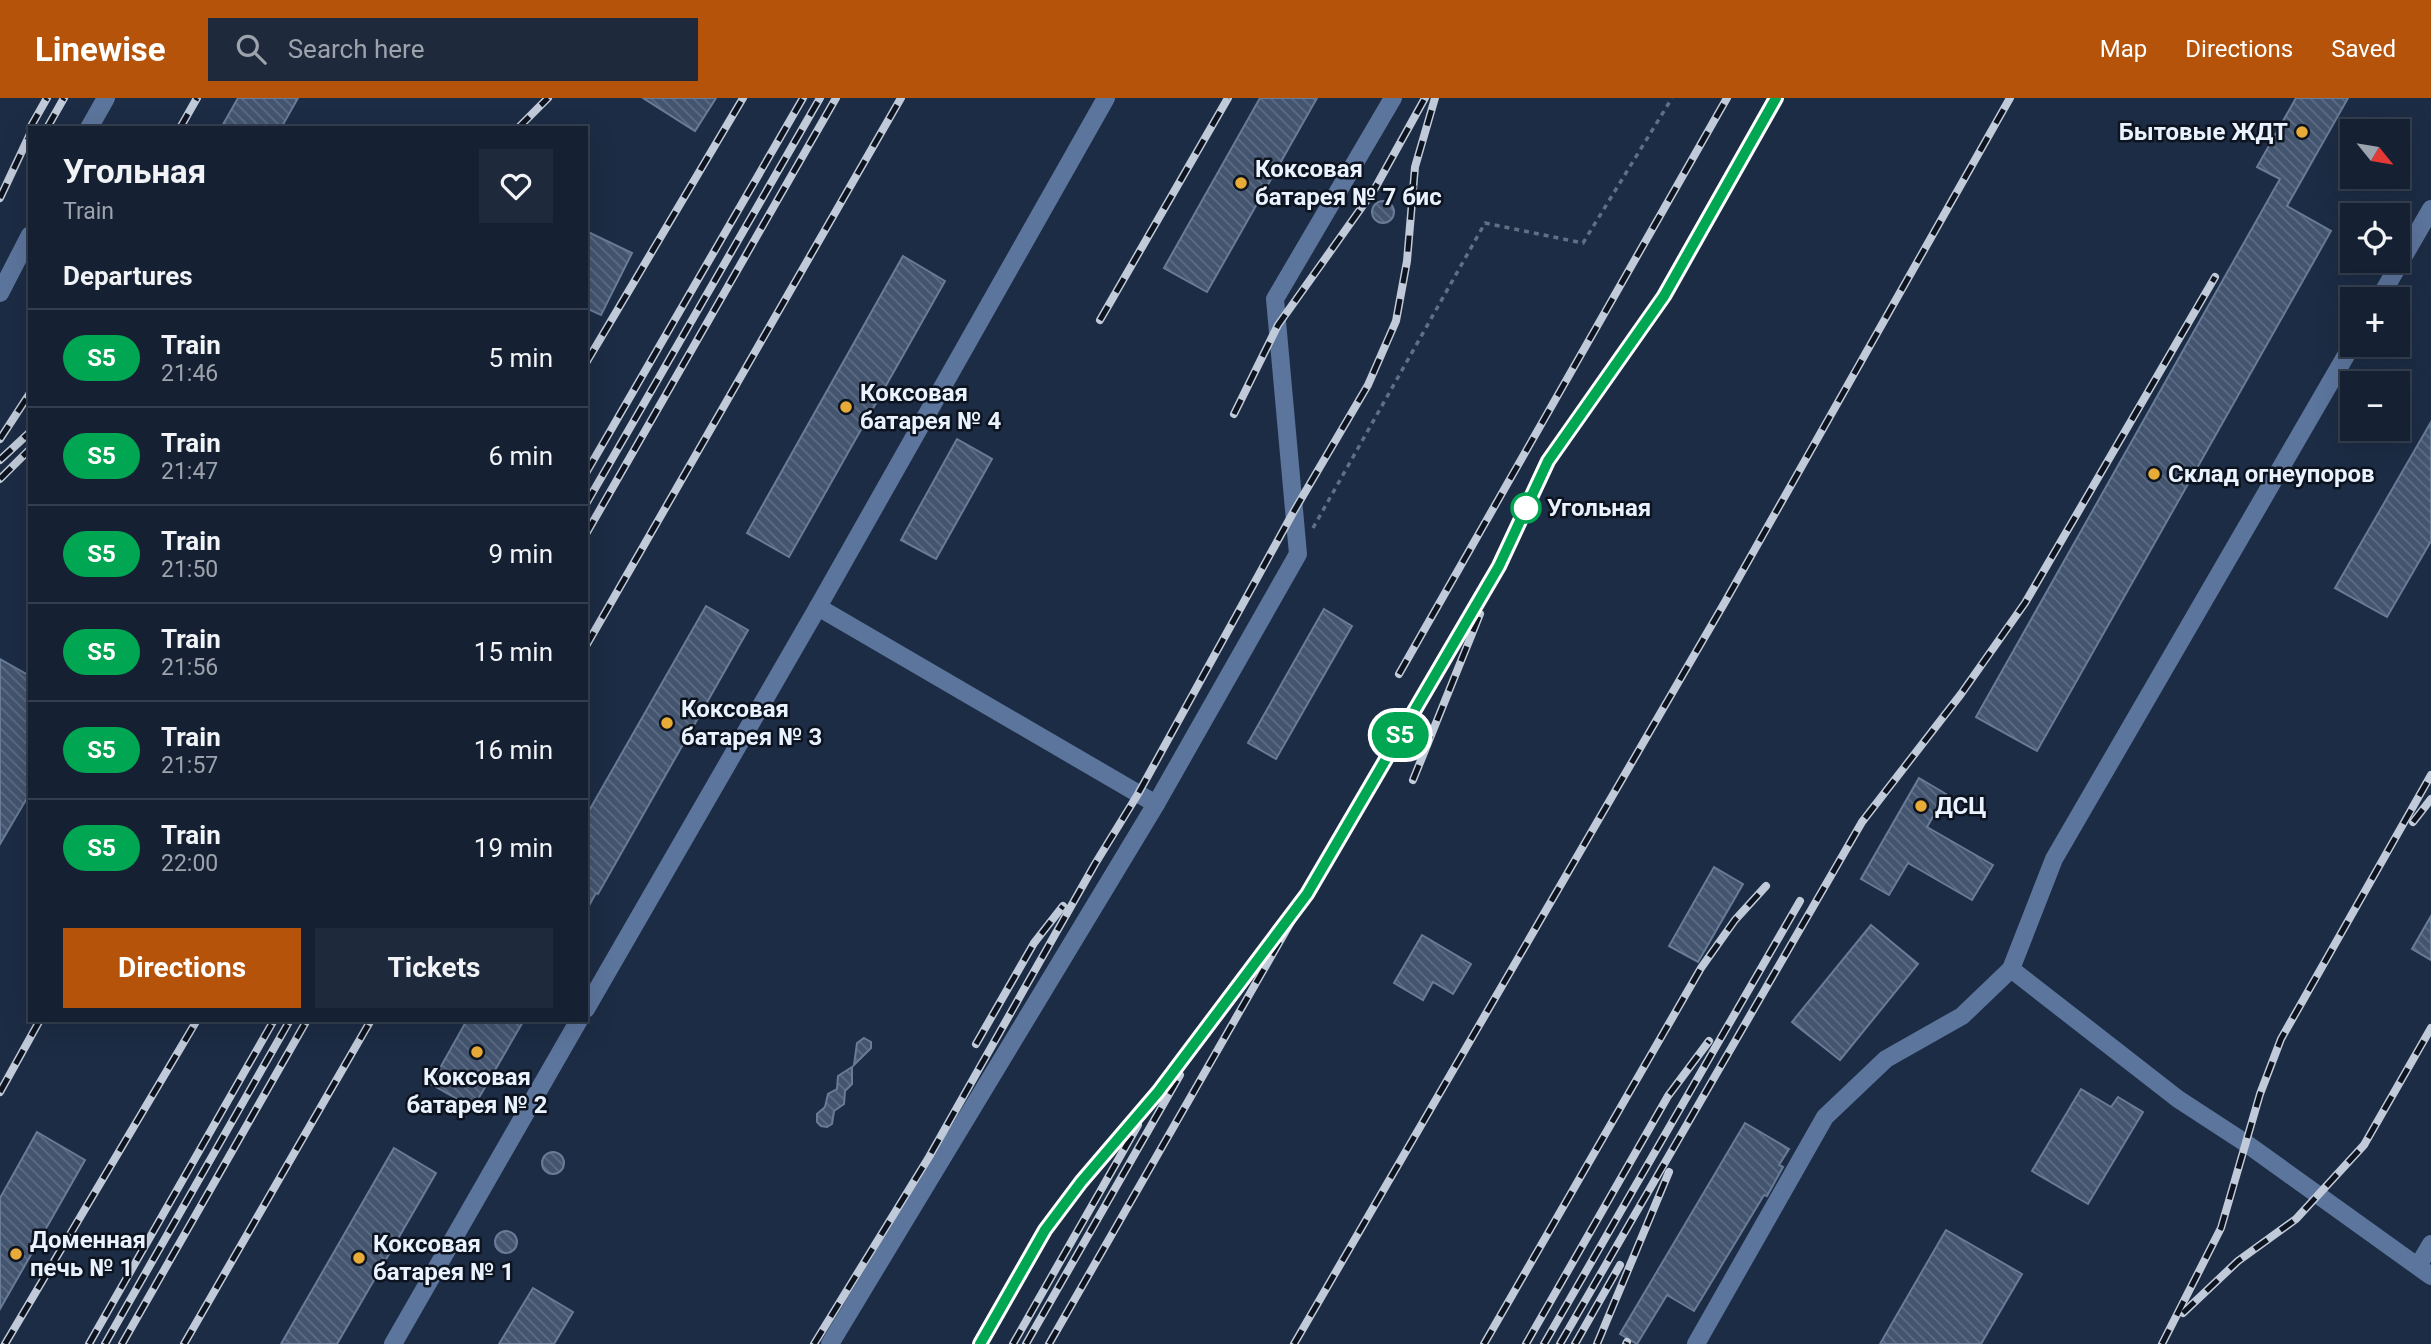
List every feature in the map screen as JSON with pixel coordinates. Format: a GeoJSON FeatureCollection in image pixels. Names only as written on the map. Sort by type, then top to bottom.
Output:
{"type":"FeatureCollection","features":[{"type":"Feature","properties":{"kind":"lane"},"geometry":{"type":"LineString","coordinates":[[90,126],[106,98]]}},
{"type":"Feature","properties":{"kind":"lane"},"geometry":{"type":"LineString","coordinates":[[588,1006],[818,607],[1106,98]]}},
{"type":"Feature","properties":{"kind":"lane"},"geometry":{"type":"LineString","coordinates":[[831,1344],[1156,804],[1298,554],[1275,299],[1394,98]]}},
{"type":"Feature","properties":{"kind":"lane"},"geometry":{"type":"LineString","coordinates":[[2386,287],[2431,209]]}},
{"type":"Feature","properties":{"kind":"lane"},"geometry":{"type":"LineString","coordinates":[[0,293],[28,239]]}},
{"type":"Feature","properties":{"kind":"lane"},"geometry":{"type":"LineString","coordinates":[[1696,1344],[1825,1117],[1886,1059],[1962,1016],[2011,969],[2054,859],[2346,357]]}},
{"type":"Feature","properties":{"kind":"lane"},"geometry":{"type":"LineString","coordinates":[[818,607],[1156,804]]}},
{"type":"Feature","properties":{"kind":"lane"},"geometry":{"type":"LineString","coordinates":[[2011,969],[2178,1099],[2424,1271],[2431,1244]]}},
{"type":"Feature","properties":{"kind":"lane"},"geometry":{"type":"LineString","coordinates":[[393,1344],[578,1022]]}},
{"type":"Feature","properties":{"kind":"path"},"geometry":{"type":"LineString","coordinates":[[1298,554],[1485,223],[1583,243],[1672,98]]}},
{"type":"Feature","properties":{"kind":"building"},"geometry":{"type":"Polygon","coordinates":[[[238,98],[298,98],[282,126],[222,126],[238,98]]]}},
{"type":"Feature","properties":{"kind":"building"},"geometry":{"type":"Polygon","coordinates":[[[643,98],[716,98],[695,131],[643,98]]]}},
{"type":"Feature","properties":{"kind":"building","name":"Коксовая батарея № 7 бис"},"geometry":{"type":"Polygon","coordinates":[[[1260,98],[1317,98],[1207,292],[1164,268],[1260,98]]]}},
{"type":"Feature","properties":{"kind":"building","name":"Склад огнеупоров"},"geometry":{"type":"Polygon","coordinates":[[[2296,98],[2348,98],[2287,206],[2331,231],[2037,751],[1976,717],[2280,179],[2257,167],[2296,98]]]}},
{"type":"Feature","properties":{"kind":"building"},"geometry":{"type":"Polygon","coordinates":[[[1383,201],[1391,204],[1394,212],[1391,220],[1383,223],[1375,220],[1372,212],[1375,204],[1383,201]]]}},
{"type":"Feature","properties":{"kind":"building"},"geometry":{"type":"Polygon","coordinates":[[[588,232],[632,253],[601,315],[588,309],[588,232]]]}},
{"type":"Feature","properties":{"kind":"building","name":"Коксовая батарея № 4"},"geometry":{"type":"Polygon","coordinates":[[[903,256],[945,281],[789,557],[747,533],[903,256]]]}},
{"type":"Feature","properties":{"kind":"building"},"geometry":{"type":"Polygon","coordinates":[[[2431,422],[2431,541],[2387,617],[2335,588],[2431,422]]]}},
{"type":"Feature","properties":{"kind":"building"},"geometry":{"type":"Polygon","coordinates":[[[957,439],[992,459],[936,559],[901,540],[957,439]]]}},
{"type":"Feature","properties":{"kind":"building","name":"Коксовая батарея № 3"},"geometry":{"type":"Polygon","coordinates":[[[706,606],[748,630],[588,907],[588,812],[706,606]]]}},
{"type":"Feature","properties":{"kind":"building"},"geometry":{"type":"Polygon","coordinates":[[[1324,609],[1352,626],[1276,759],[1248,743],[1324,609]]]}},
{"type":"Feature","properties":{"kind":"building"},"geometry":{"type":"Polygon","coordinates":[[[0,659],[28,675],[28,796],[0,844],[0,659]]]}},
{"type":"Feature","properties":{"kind":"building"},"geometry":{"type":"Polygon","coordinates":[[[1919,778],[1946,794],[1927,827],[1993,865],[1972,900],[1908,863],[1889,895],[1861,879],[1919,778]]]}},
{"type":"Feature","properties":{"kind":"building"},"geometry":{"type":"Polygon","coordinates":[[[1714,867],[1743,884],[1698,962],[1669,946],[1714,867]]]}},
{"type":"Feature","properties":{"kind":"building"},"geometry":{"type":"Polygon","coordinates":[[[2431,916],[2431,960],[2412,949],[2431,916]]]}},
{"type":"Feature","properties":{"kind":"building"},"geometry":{"type":"Polygon","coordinates":[[[1871,925],[1918,964],[1840,1060],[1792,1022],[1871,925]]]}},
{"type":"Feature","properties":{"kind":"building"},"geometry":{"type":"Polygon","coordinates":[[[1422,935],[1471,964],[1453,994],[1433,982],[1423,1000],[1394,983],[1422,935]]]}},
{"type":"Feature","properties":{"kind":"building","name":"Коксовая батарея № 2"},"geometry":{"type":"Polygon","coordinates":[[[466,1022],[523,1022],[473,1108],[431,1084],[466,1022]]]}},
{"type":"Feature","properties":{"kind":"building"},"geometry":{"type":"Polygon","coordinates":[[[864,1038],[871,1042],[871,1048],[854,1065],[857,1043],[864,1038]]]}},
{"type":"Feature","properties":{"kind":"building"},"geometry":{"type":"Polygon","coordinates":[[[852,1067],[852,1084],[845,1091],[844,1104],[834,1111],[832,1124],[821,1126],[817,1122],[817,1114],[825,1107],[828,1094],[837,1089],[838,1076],[852,1067]]]}},
{"type":"Feature","properties":{"kind":"building"},"geometry":{"type":"Polygon","coordinates":[[[2081,1089],[2111,1107],[2118,1097],[2143,1112],[2088,1204],[2032,1171],[2081,1089]]]}},
{"type":"Feature","properties":{"kind":"building"},"geometry":{"type":"Polygon","coordinates":[[[1745,1123],[1789,1149],[1779,1165],[1783,1167],[1694,1311],[1667,1295],[1637,1344],[1620,1334],[1745,1123]]]}},
{"type":"Feature","properties":{"kind":"building","name":"Доменная печь № 1"},"geometry":{"type":"Polygon","coordinates":[[[37,1132],[85,1160],[0,1309],[0,1198],[37,1132]]]}},
{"type":"Feature","properties":{"kind":"building","name":"Коксовая батарея № 1"},"geometry":{"type":"Polygon","coordinates":[[[394,1148],[436,1173],[337,1344],[281,1344],[394,1148]]]}},
{"type":"Feature","properties":{"kind":"building"},"geometry":{"type":"Polygon","coordinates":[[[553,1152],[561,1155],[564,1163],[561,1171],[553,1174],[545,1171],[542,1163],[545,1155],[553,1152]]]}},
{"type":"Feature","properties":{"kind":"building"},"geometry":{"type":"Polygon","coordinates":[[[1946,1230],[2022,1274],[1981,1344],[1880,1344],[1946,1230]]]}},
{"type":"Feature","properties":{"kind":"building"},"geometry":{"type":"Polygon","coordinates":[[[506,1231],[514,1234],[517,1242],[514,1250],[506,1253],[498,1250],[495,1242],[498,1234],[506,1231]]]}},
{"type":"Feature","properties":{"kind":"building"},"geometry":{"type":"Polygon","coordinates":[[[533,1288],[573,1312],[554,1344],[499,1344],[533,1288]]]}},
{"type":"Feature","properties":{"kind":"railway"},"geometry":{"type":"LineString","coordinates":[[31,126],[47,98]]}},
{"type":"Feature","properties":{"kind":"railway"},"geometry":{"type":"LineString","coordinates":[[48,126],[64,98]]}},
{"type":"Feature","properties":{"kind":"railway"},"geometry":{"type":"LineString","coordinates":[[181,126],[197,98]]}},
{"type":"Feature","properties":{"kind":"railway"},"geometry":{"type":"LineString","coordinates":[[520,126],[548,98]]}},
{"type":"Feature","properties":{"kind":"railway"},"geometry":{"type":"LineString","coordinates":[[588,360],[743,98]]}},
{"type":"Feature","properties":{"kind":"railway"},"geometry":{"type":"LineString","coordinates":[[588,470],[803,98]]}},
{"type":"Feature","properties":{"kind":"railway"},"geometry":{"type":"LineString","coordinates":[[588,501],[820,98]]}},
{"type":"Feature","properties":{"kind":"railway"},"geometry":{"type":"LineString","coordinates":[[588,531],[836,98]]}},
{"type":"Feature","properties":{"kind":"railway"},"geometry":{"type":"LineString","coordinates":[[588,643],[901,98]]}},
{"type":"Feature","properties":{"kind":"railway"},"geometry":{"type":"LineString","coordinates":[[1100,320],[1228,98]]}},
{"type":"Feature","properties":{"kind":"railway"},"geometry":{"type":"LineString","coordinates":[[1234,414],[1278,325],[1374,190],[1425,98]]}},
{"type":"Feature","properties":{"kind":"railway"},"geometry":{"type":"LineString","coordinates":[[814,1344],[929,1157],[1095,864],[1138,794],[1294,511],[1368,385],[1396,321],[1407,261],[1415,167],[1435,98]]}},
{"type":"Feature","properties":{"kind":"railway"},"geometry":{"type":"LineString","coordinates":[[1399,674],[1727,98]]}},
{"type":"Feature","properties":{"kind":"railway"},"geometry":{"type":"LineString","coordinates":[[1495,575],[1548,461],[1664,296],[1776,98]]}},
{"type":"Feature","properties":{"kind":"railway"},"geometry":{"type":"LineString","coordinates":[[1294,1344],[1725,602],[2010,98]]}},
{"type":"Feature","properties":{"kind":"railway"},"geometry":{"type":"LineString","coordinates":[[0,198],[28,138]]}},
{"type":"Feature","properties":{"kind":"railway"},"geometry":{"type":"LineString","coordinates":[[1560,1344],[1862,822],[1961,694],[2025,603],[2215,277]]}},
{"type":"Feature","properties":{"kind":"railway"},"geometry":{"type":"LineString","coordinates":[[0,439],[28,396]]}},
{"type":"Feature","properties":{"kind":"railway"},"geometry":{"type":"LineString","coordinates":[[0,460],[28,434]]}},
{"type":"Feature","properties":{"kind":"railway"},"geometry":{"type":"LineString","coordinates":[[0,479],[28,451]]}},
{"type":"Feature","properties":{"kind":"railway"},"geometry":{"type":"LineString","coordinates":[[1049,1344],[1499,566]]}},
{"type":"Feature","properties":{"kind":"railway"},"geometry":{"type":"LineString","coordinates":[[1413,780],[1480,614]]}},
{"type":"Feature","properties":{"kind":"railway"},"geometry":{"type":"LineString","coordinates":[[2162,1344],[2221,1228],[2260,1094],[2281,1039],[2431,775]]}},
{"type":"Feature","properties":{"kind":"railway"},"geometry":{"type":"LineString","coordinates":[[2413,822],[2431,799]]}},
{"type":"Feature","properties":{"kind":"railway"},"geometry":{"type":"LineString","coordinates":[[1484,1344],[1701,968],[1735,920],[1766,886]]}},
{"type":"Feature","properties":{"kind":"railway"},"geometry":{"type":"LineString","coordinates":[[1544,1344],[1800,901]]}},
{"type":"Feature","properties":{"kind":"railway"},"geometry":{"type":"LineString","coordinates":[[976,1044],[1034,943],[1063,906]]}},
{"type":"Feature","properties":{"kind":"railway"},"geometry":{"type":"LineString","coordinates":[[980,1344],[1045,1230],[1081,1182],[1158,1092],[1269,945]]}},
{"type":"Feature","properties":{"kind":"railway"},"geometry":{"type":"LineString","coordinates":[[0,1092],[39,1022]]}},
{"type":"Feature","properties":{"kind":"railway"},"geometry":{"type":"LineString","coordinates":[[5,1344],[196,1022]]}},
{"type":"Feature","properties":{"kind":"railway"},"geometry":{"type":"LineString","coordinates":[[89,1344],[273,1022]]}},
{"type":"Feature","properties":{"kind":"railway"},"geometry":{"type":"LineString","coordinates":[[105,1344],[289,1022]]}},
{"type":"Feature","properties":{"kind":"railway"},"geometry":{"type":"LineString","coordinates":[[122,1344],[306,1022]]}},
{"type":"Feature","properties":{"kind":"railway"},"geometry":{"type":"LineString","coordinates":[[184,1344],[370,1022]]}},
{"type":"Feature","properties":{"kind":"railway"},"geometry":{"type":"LineString","coordinates":[[2183,1313],[2238,1261],[2296,1219],[2364,1145],[2431,1028]]}},
{"type":"Feature","properties":{"kind":"railway"},"geometry":{"type":"LineString","coordinates":[[1526,1344],[1668,1096],[1709,1041]]}},
{"type":"Feature","properties":{"kind":"railway"},"geometry":{"type":"LineString","coordinates":[[1026,1344],[1180,1075]]}},
{"type":"Feature","properties":{"kind":"railway"},"geometry":{"type":"LineString","coordinates":[[1013,1344],[1138,1125]]}},
{"type":"Feature","properties":{"kind":"railway"},"geometry":{"type":"LineString","coordinates":[[1597,1344],[1669,1172]]}},
{"type":"Feature","properties":{"kind":"railway"},"geometry":{"type":"LineString","coordinates":[[1575,1344],[1620,1265]]}},
{"type":"Feature","properties":{"kind":"train","name":"S5"},"geometry":{"type":"LineString","coordinates":[[980,1344],[1045,1230],[1081,1182],[1158,1092],[1307,894],[1499,566],[1548,461],[1664,296],[1776,98]]}},
{"type":"Feature","properties":{"kind":"place","name":"Бытовые ЖДТ"},"geometry":{"type":"Point","coordinates":[2302,132]}},
{"type":"Feature","properties":{"kind":"place","name":"Коксовая батарея № 7 бис"},"geometry":{"type":"Point","coordinates":[1241,183]}},
{"type":"Feature","properties":{"kind":"place","name":"Коксовая батарея № 4"},"geometry":{"type":"Point","coordinates":[846,407]}},
{"type":"Feature","properties":{"kind":"place","name":"Склад огнеупоров"},"geometry":{"type":"Point","coordinates":[2154,474]}},
{"type":"Feature","properties":{"kind":"place","name":"Угольная"},"geometry":{"type":"Point","coordinates":[1526,508]}},
{"type":"Feature","properties":{"kind":"place","name":"Коксовая батарея № 3"},"geometry":{"type":"Point","coordinates":[667,723]}},
{"type":"Feature","properties":{"kind":"place","name":"ДСЦ"},"geometry":{"type":"Point","coordinates":[1921,806]}},
{"type":"Feature","properties":{"kind":"place","name":"Коксовая батарея № 2"},"geometry":{"type":"Point","coordinates":[477,1052]}},
{"type":"Feature","properties":{"kind":"place","name":"Доменная печь № 1"},"geometry":{"type":"Point","coordinates":[16,1254]}},
{"type":"Feature","properties":{"kind":"place","name":"Коксовая батарея № 1"},"geometry":{"type":"Point","coordinates":[359,1258]}}]}
